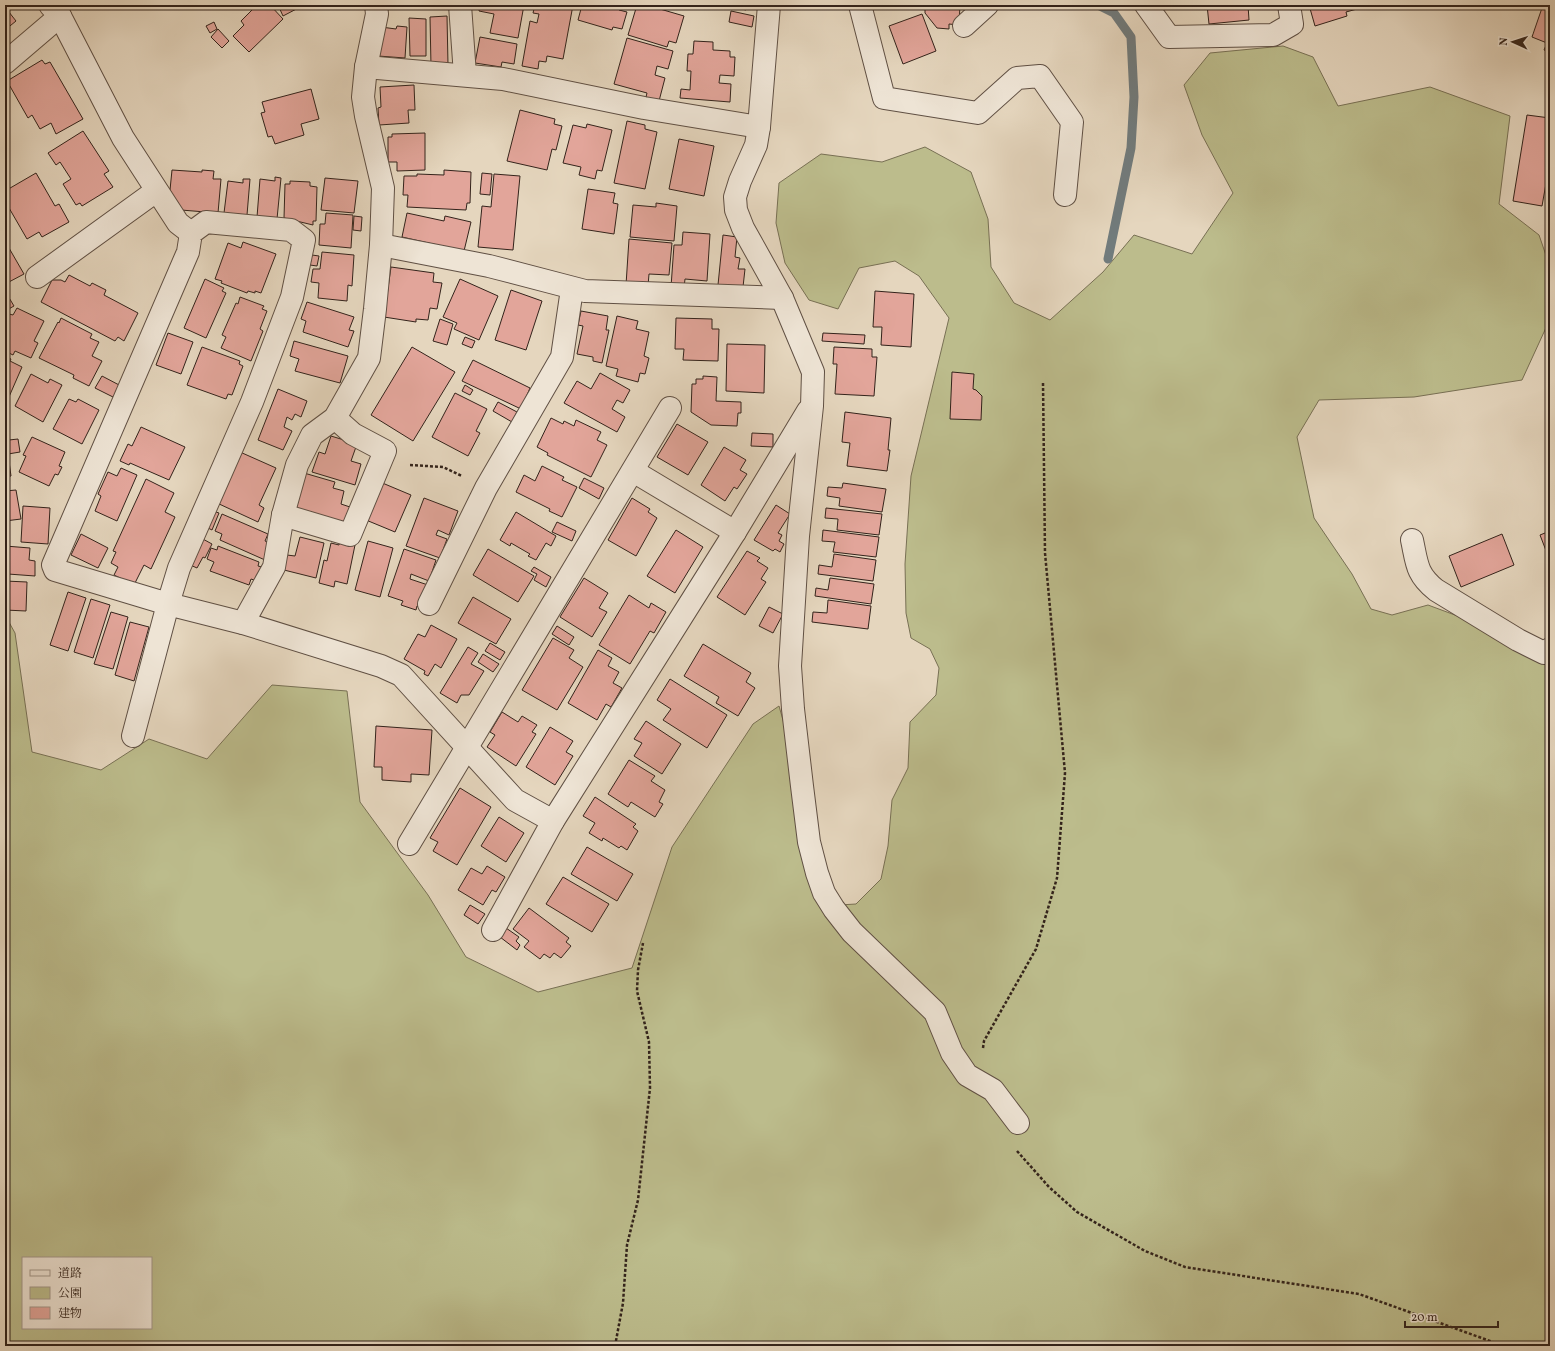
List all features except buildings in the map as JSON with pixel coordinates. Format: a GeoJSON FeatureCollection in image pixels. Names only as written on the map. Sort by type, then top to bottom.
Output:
{"type":"FeatureCollection","features":[{"type":"Feature","properties":{"kind":"street"},"geometry":{"type":"LineString","coordinates":[[243,623],[274,567],[283,515],[297,465],[312,435],[335,418],[369,358],[381,245],[383,188],[363,97],[366,67],[377,14],[376,5]]}},
{"type":"Feature","properties":{"kind":"street"},"geometry":{"type":"LineString","coordinates":[[460,5],[465,75]]}},
{"type":"Feature","properties":{"kind":"street"},"geometry":{"type":"LineString","coordinates":[[769,5],[759,127],[756,145],[740,181],[735,198],[736,210],[743,228],[782,298],[813,372],[812,406],[798,536],[790,666],[793,709],[810,842],[817,873],[824,892],[834,909],[852,932],[935,1012],[952,1053],[967,1075],[993,1090],[1018,1123]]}},
{"type":"Feature","properties":{"kind":"street"},"geometry":{"type":"LineString","coordinates":[[860,5],[884,98],[978,112],[1016,78],[1040,76],[1072,122],[1065,195]]}},
{"type":"Feature","properties":{"kind":"street"},"geometry":{"type":"LineString","coordinates":[[964,26],[988,5]]}},
{"type":"Feature","properties":{"kind":"street"},"geometry":{"type":"LineString","coordinates":[[1146,5],[1169,37],[1273,35],[1292,24],[1289,5]]}},
{"type":"Feature","properties":{"kind":"street"},"geometry":{"type":"LineString","coordinates":[[5,63],[55,11],[123,138],[178,223],[191,233]]}},
{"type":"Feature","properties":{"kind":"street"},"geometry":{"type":"LineString","coordinates":[[366,67],[503,79],[644,108],[759,127]]}},
{"type":"Feature","properties":{"kind":"street"},"geometry":{"type":"LineString","coordinates":[[37,276],[156,191]]}},
{"type":"Feature","properties":{"kind":"street"},"geometry":{"type":"LineString","coordinates":[[133,736],[168,604],[179,568],[252,402],[292,297],[304,240],[291,230],[206,222],[191,233],[188,252],[53,565],[55,570],[168,604],[243,623],[380,666],[401,676],[468,747],[514,800],[553,821]]}},
{"type":"Feature","properties":{"kind":"street"},"geometry":{"type":"LineString","coordinates":[[381,245],[489,266],[572,289],[585,291],[782,298]]}},
{"type":"Feature","properties":{"kind":"street"},"geometry":{"type":"LineString","coordinates":[[429,604],[486,488],[562,357],[572,289]]}},
{"type":"Feature","properties":{"kind":"street"},"geometry":{"type":"LineString","coordinates":[[493,930],[553,821],[736,532],[812,406]]}},
{"type":"Feature","properties":{"kind":"street"},"geometry":{"type":"LineString","coordinates":[[409,844],[670,408]]}},
{"type":"Feature","properties":{"kind":"street"},"geometry":{"type":"LineString","coordinates":[[283,515],[350,535],[384,452],[353,434],[335,418]]}},
{"type":"Feature","properties":{"kind":"street"},"geometry":{"type":"LineString","coordinates":[[633,471],[736,532]]}},
{"type":"Feature","properties":{"kind":"street"},"geometry":{"type":"LineString","coordinates":[[1412,540],[1418,570],[1425,581],[1436,590],[1518,640],[1544,653],[1550,649]]}},
{"type":"Feature","properties":{"kind":"path"},"geometry":{"type":"LineString","coordinates":[[983,1048],[984,1040],[1036,949],[1056,878],[1065,773],[1044,553],[1042,383]]}},
{"type":"Feature","properties":{"kind":"path"},"geometry":{"type":"LineString","coordinates":[[384,452],[409,465],[443,467],[486,488]]}},
{"type":"Feature","properties":{"kind":"path"},"geometry":{"type":"LineString","coordinates":[[615,1346],[623,1303],[627,1245],[638,1200],[650,1088],[649,1042],[637,991],[638,970],[643,943]]}},
{"type":"Feature","properties":{"kind":"path"},"geometry":{"type":"LineString","coordinates":[[1014,1148],[1049,1187],[1077,1212],[1145,1251],[1186,1267],[1359,1294],[1504,1346]]}},
{"type":"Feature","properties":{"kind":"green space"},"geometry":{"type":"Polygon","coordinates":[[[1283,46],[1313,57],[1338,106],[1430,87],[1510,116],[1499,204],[1539,235],[1550,267],[1550,319],[1522,380],[1414,397],[1319,400],[1297,437],[1314,518],[1352,574],[1371,609],[1392,615],[1428,605],[1463,618],[1550,665],[1550,1346],[5,1346],[5,615],[15,633],[32,752],[101,770],[149,739],[207,759],[272,685],[347,691],[360,802],[428,895],[466,957],[538,992],[632,968],[672,847],[753,724],[779,706],[793,755],[822,906],[856,904],[881,879],[888,846],[892,800],[908,768],[910,722],[936,695],[939,668],[930,649],[911,638],[906,613],[905,564],[911,476],[949,318],[919,276],[895,261],[859,268],[838,309],[809,300],[785,263],[776,223],[779,183],[821,154],[882,162],[925,147],[971,172],[988,219],[991,267],[1014,303],[1050,320],[1103,272],[1134,235],[1192,254],[1233,193],[1202,135],[1184,85],[1210,53],[1283,46]]]}},
{"type":"Feature","properties":{"kind":"waterway"},"geometry":{"type":"LineString","coordinates":[[1098,5],[1114,13],[1131,37],[1134,97],[1131,148],[1108,259]]}}]}
